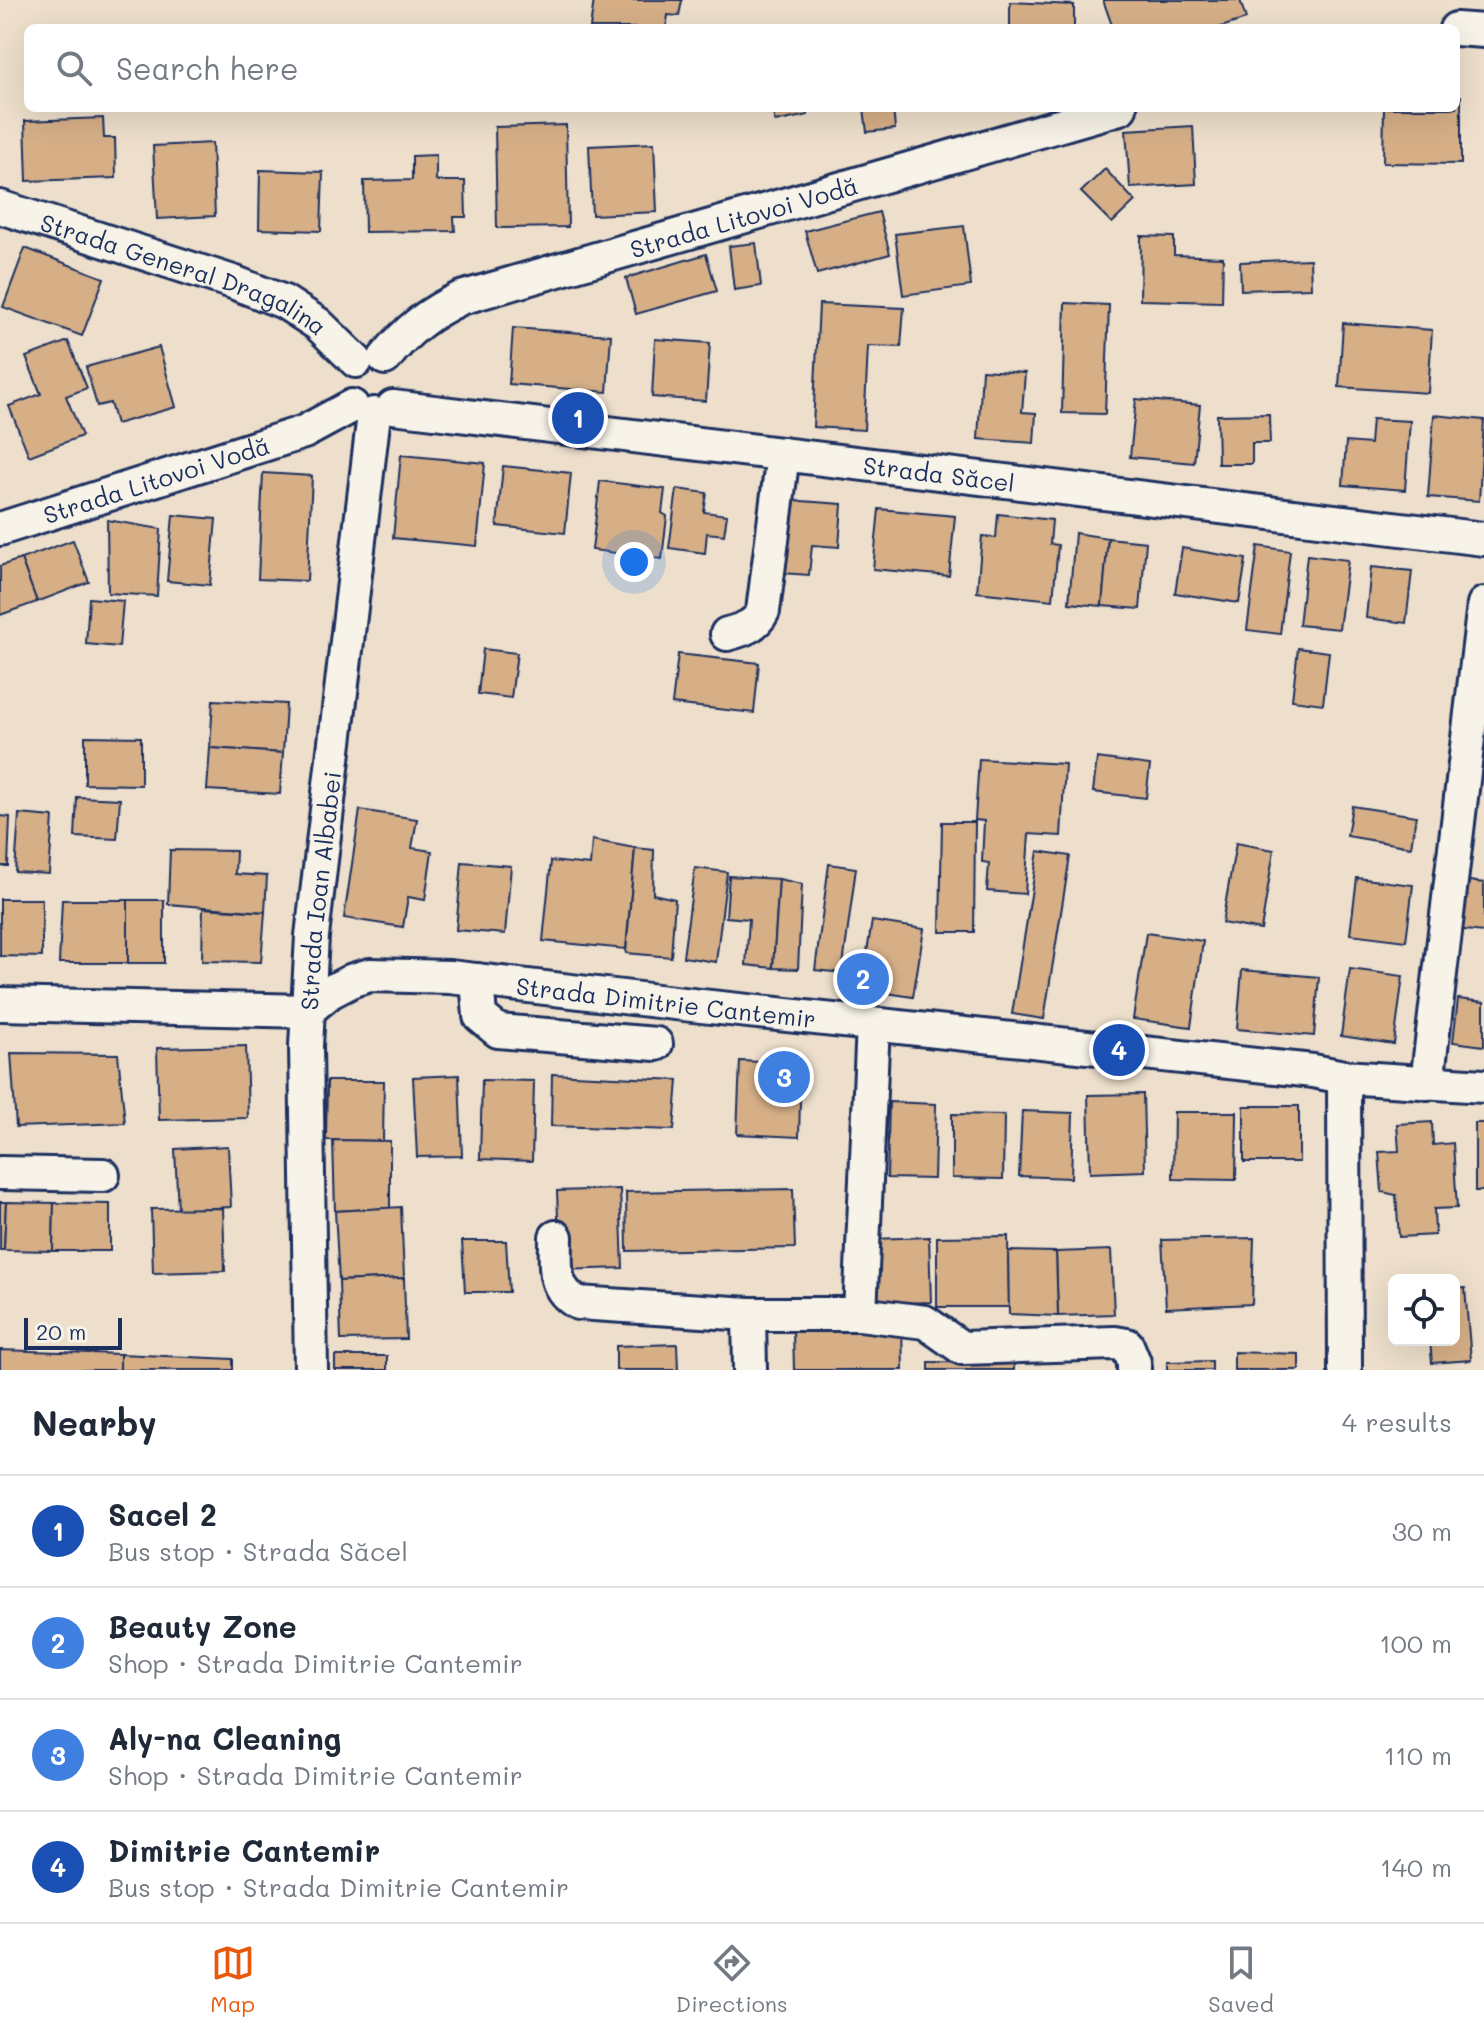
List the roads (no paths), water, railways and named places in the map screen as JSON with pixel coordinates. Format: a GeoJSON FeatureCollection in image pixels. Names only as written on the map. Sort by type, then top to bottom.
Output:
{"type":"FeatureCollection","features":[{"type":"Feature","properties":{"kind":"street"},"geometry":{"type":"LineString","coordinates":[[1460,29],[1484,31]]}},
{"type":"Feature","properties":{"kind":"street","name":"Strada Litovoi Vodă"},"geometry":{"type":"LineString","coordinates":[[370,359],[433,311],[461,298],[1106,112]]}},
{"type":"Feature","properties":{"kind":"street","name":"Strada General Dragalina"},"geometry":{"type":"LineString","coordinates":[[0,207],[233,282],[284,302],[370,359]]}},
{"type":"Feature","properties":{"kind":"street"},"geometry":{"type":"LineString","coordinates":[[370,359],[399,371],[402,380],[402,390],[373,409],[347,397],[345,377],[370,359]]}},
{"type":"Feature","properties":{"kind":"street","name":"Strada Litovoi Vodă"},"geometry":{"type":"LineString","coordinates":[[0,529],[373,409]]}},
{"type":"Feature","properties":{"kind":"street","name":"Strada Săcel"},"geometry":{"type":"LineString","coordinates":[[373,409],[783,454],[1484,539]]}},
{"type":"Feature","properties":{"kind":"street","name":"Strada Ioan Albabei"},"geometry":{"type":"LineString","coordinates":[[311,1370],[307,1011],[312,936],[373,409]]}},
{"type":"Feature","properties":{"kind":"street"},"geometry":{"type":"LineString","coordinates":[[727,634],[755,623],[763,611],[783,454]]}},
{"type":"Feature","properties":{"kind":"street"},"geometry":{"type":"LineString","coordinates":[[1427,1083],[1484,604]]}},
{"type":"Feature","properties":{"kind":"street","name":"Strada Dimitrie Cantemir"},"geometry":{"type":"LineString","coordinates":[[307,1011],[330,992],[370,975],[450,977],[1313,1071],[1344,1077],[1484,1086]]}},
{"type":"Feature","properties":{"kind":"street"},"geometry":{"type":"LineString","coordinates":[[477,980],[480,1016],[498,1031],[656,1044]]}},
{"type":"Feature","properties":{"kind":"street"},"geometry":{"type":"LineString","coordinates":[[0,1004],[307,1011]]}},
{"type":"Feature","properties":{"kind":"street"},"geometry":{"type":"LineString","coordinates":[[860,1314],[873,1024]]}},
{"type":"Feature","properties":{"kind":"street"},"geometry":{"type":"LineString","coordinates":[[1344,1077],[1345,1370]]}},
{"type":"Feature","properties":{"kind":"street"},"geometry":{"type":"LineString","coordinates":[[0,1173],[103,1175]]}},
{"type":"Feature","properties":{"kind":"street"},"geometry":{"type":"LineString","coordinates":[[556,1237],[556,1282],[567,1297],[578,1303],[749,1314],[860,1314],[925,1322],[962,1348],[1115,1343],[1127,1345],[1134,1370]]}},
{"type":"Feature","properties":{"kind":"street"},"geometry":{"type":"LineString","coordinates":[[749,1314],[750,1370]]}},
{"type":"Feature","properties":{"kind":"place","name":"Sacel 2"},"geometry":{"type":"Point","coordinates":[578,418]}},
{"type":"Feature","properties":{"kind":"place","name":"Beauty Zone"},"geometry":{"type":"Point","coordinates":[863,979]}},
{"type":"Feature","properties":{"kind":"place","name":"Dimitrie Cantemir"},"geometry":{"type":"Point","coordinates":[1119,1050]}},
{"type":"Feature","properties":{"kind":"place","name":"Aly-na Cleaning"},"geometry":{"type":"Point","coordinates":[784,1077]}}]}
